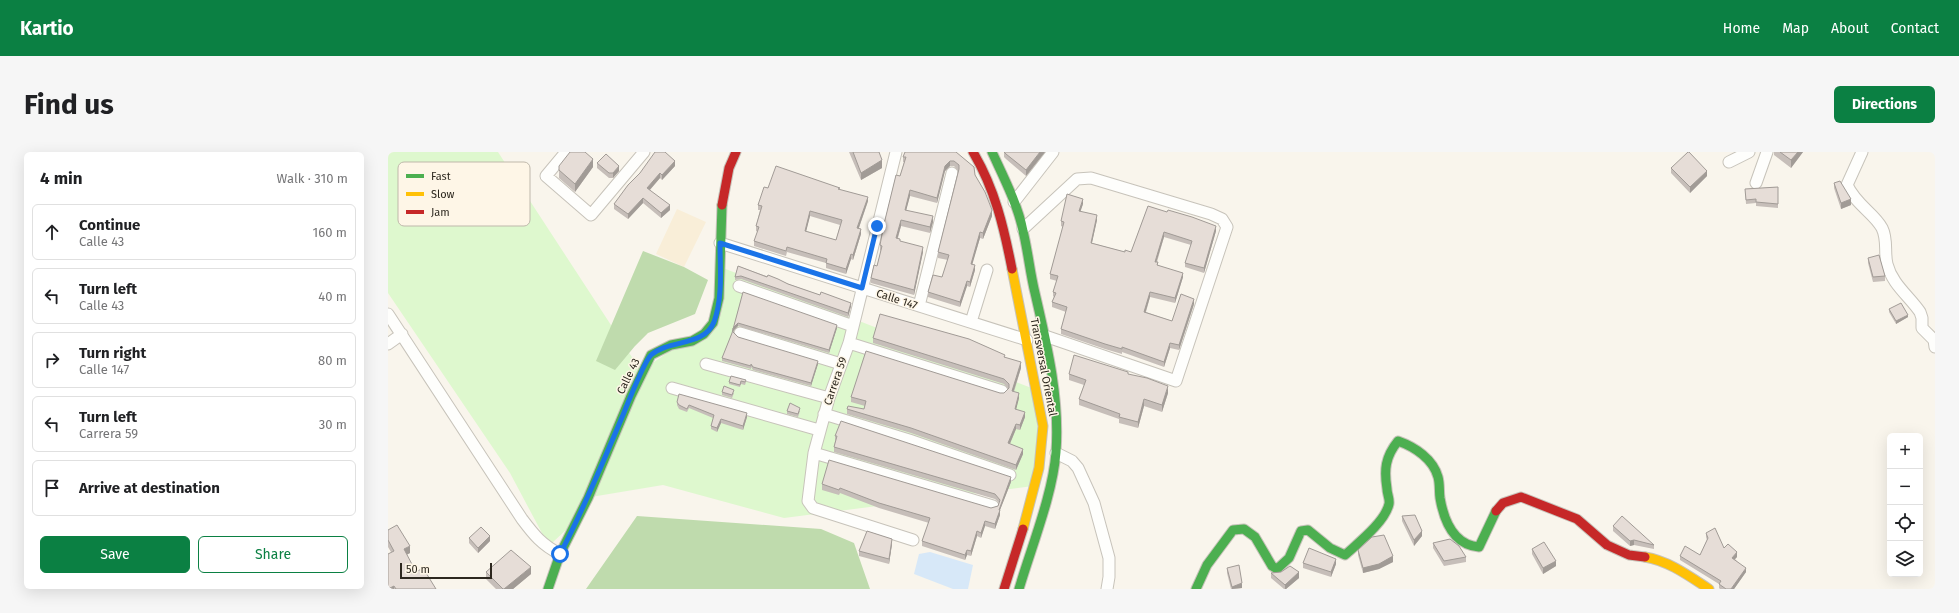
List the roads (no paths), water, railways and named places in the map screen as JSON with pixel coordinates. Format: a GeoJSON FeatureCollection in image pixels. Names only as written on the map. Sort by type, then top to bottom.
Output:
{"type":"FeatureCollection","features":[{"type":"Feature","properties":{"kind":"main road","name":"Calle 43"},"geometry":{"type":"LineString","coordinates":[[548,589],[560,554],[588,498],[631,396],[651,355],[664,348],[692,340],[704,334],[713,323],[720,298],[722,204],[729,168],[736,152]]}},
{"type":"Feature","properties":{"kind":"main road","name":"Transversal Oriental"},"geometry":{"type":"LineString","coordinates":[[973,152],[988,177],[997,202],[1027,340],[1043,426],[1043,452],[1035,487],[1004,589]]}},
{"type":"Feature","properties":{"kind":"main road","name":"Transversal Oriental"},"geometry":{"type":"LineString","coordinates":[[992,152],[1014,202],[1023,229],[1034,291],[1045,336],[1058,425],[1056,453],[1048,492],[1020,589]]}},
{"type":"Feature","properties":{"kind":"main road"},"geometry":{"type":"LineString","coordinates":[[1196,589],[1200,576],[1208,560],[1233,530],[1244,529],[1255,537],[1272,566],[1277,569],[1288,560],[1301,532],[1308,530],[1325,545],[1336,552],[1346,555],[1369,533],[1390,505],[1384,465],[1389,451],[1398,441],[1409,444],[1433,467],[1438,477],[1442,509],[1450,530],[1459,540],[1468,546],[1479,547],[1497,508],[1512,497],[1521,497],[1577,519],[1607,545],[1629,555],[1656,558],[1709,589]]}},
{"type":"Feature","properties":{"kind":"street"},"geometry":{"type":"LineString","coordinates":[[566,152],[546,176],[591,215],[644,152]]}},
{"type":"Feature","properties":{"kind":"street","name":"Carrera 59"},"geometry":{"type":"LineString","coordinates":[[896,152],[849,343],[829,398],[814,452],[808,501],[813,508],[914,540]]}},
{"type":"Feature","properties":{"kind":"street"},"geometry":{"type":"LineString","coordinates":[[1014,202],[1053,152]]}},
{"type":"Feature","properties":{"kind":"street"},"geometry":{"type":"LineString","coordinates":[[1729,162],[1749,152]]}},
{"type":"Feature","properties":{"kind":"street"},"geometry":{"type":"LineString","coordinates":[[1756,183],[1767,152]]}},
{"type":"Feature","properties":{"kind":"street"},"geometry":{"type":"LineString","coordinates":[[1862,152],[1847,186],[1852,197],[1881,226],[1886,237],[1886,256],[1895,282],[1920,312],[1922,318],[1922,328],[1934,340],[1935,347]]}},
{"type":"Feature","properties":{"kind":"street"},"geometry":{"type":"LineString","coordinates":[[918,306],[952,173]]}},
{"type":"Feature","properties":{"kind":"street"},"geometry":{"type":"LineString","coordinates":[[1023,229],[1077,179],[1091,178],[1211,214],[1222,219],[1227,227],[1176,381],[1045,336]]}},
{"type":"Feature","properties":{"kind":"street","name":"Calle 147"},"geometry":{"type":"LineString","coordinates":[[720,243],[1027,340]]}},
{"type":"Feature","properties":{"kind":"street"},"geometry":{"type":"LineString","coordinates":[[972,322],[987,270]]}},
{"type":"Feature","properties":{"kind":"street"},"geometry":{"type":"LineString","coordinates":[[739,286],[853,326]]}},
{"type":"Feature","properties":{"kind":"street"},"geometry":{"type":"LineString","coordinates":[[388,314],[522,519],[546,547],[560,554]]}},
{"type":"Feature","properties":{"kind":"street"},"geometry":{"type":"LineString","coordinates":[[740,333],[841,364]]}},
{"type":"Feature","properties":{"kind":"street"},"geometry":{"type":"LineString","coordinates":[[388,344],[402,334]]}},
{"type":"Feature","properties":{"kind":"street"},"geometry":{"type":"LineString","coordinates":[[849,343],[1002,391]]}},
{"type":"Feature","properties":{"kind":"street"},"geometry":{"type":"LineString","coordinates":[[706,364],[829,398]]}},
{"type":"Feature","properties":{"kind":"street"},"geometry":{"type":"LineString","coordinates":[[672,388],[820,430]]}},
{"type":"Feature","properties":{"kind":"street"},"geometry":{"type":"LineString","coordinates":[[824,414],[909,440],[1010,475]]}},
{"type":"Feature","properties":{"kind":"street"},"geometry":{"type":"LineString","coordinates":[[814,452],[993,506]]}},
{"type":"Feature","properties":{"kind":"street"},"geometry":{"type":"LineString","coordinates":[[1056,453],[1072,461],[1078,468],[1094,503],[1109,558],[1109,577],[1107,589]]}},
{"type":"Feature","properties":{"kind":"water"},"geometry":{"type":"Polygon","coordinates":[[[930,552],[973,565],[968,589],[953,589],[914,574],[919,554],[930,552]]]}}]}
